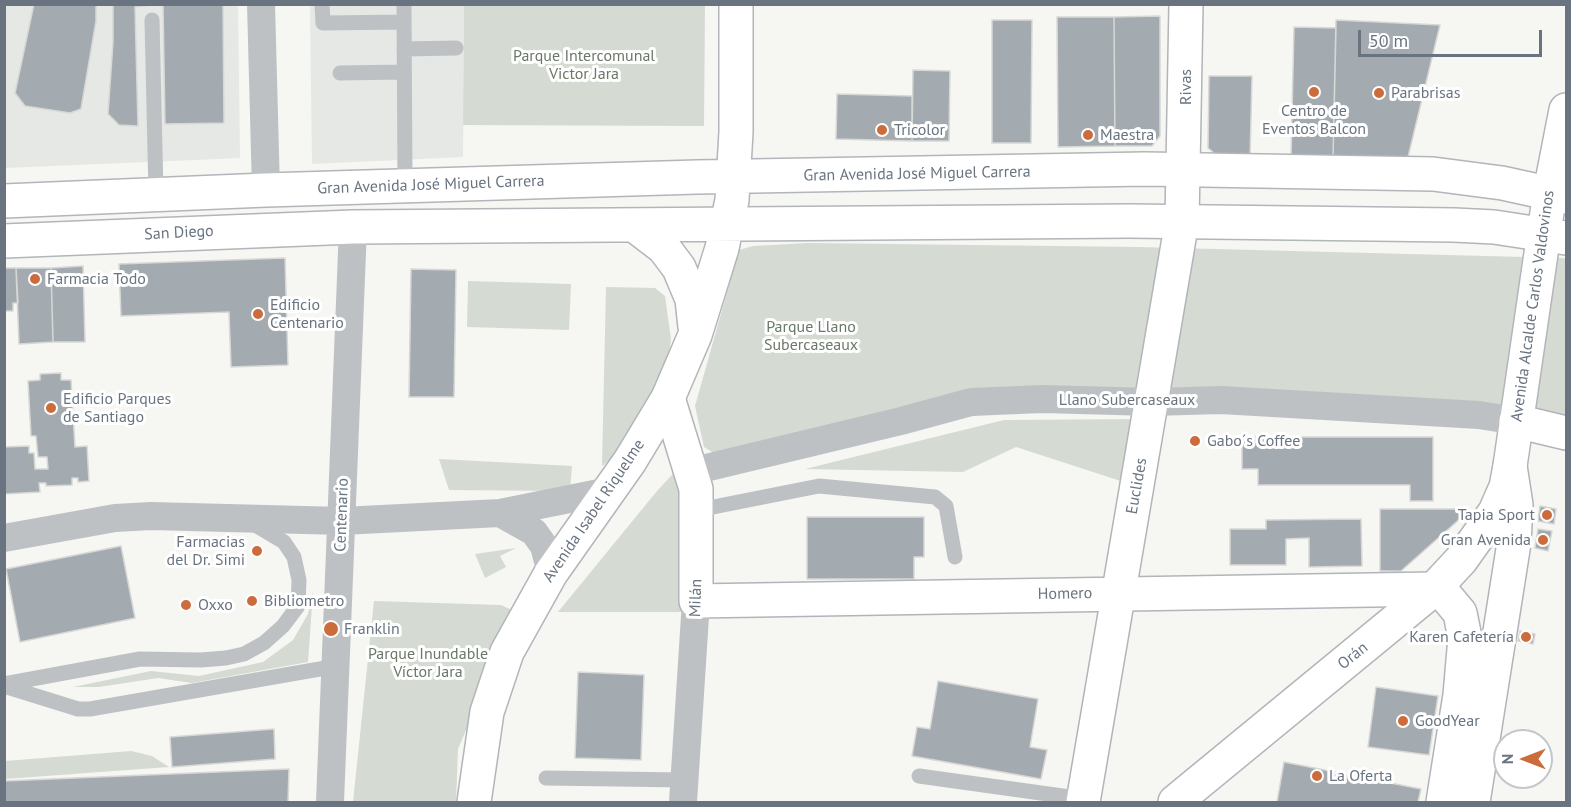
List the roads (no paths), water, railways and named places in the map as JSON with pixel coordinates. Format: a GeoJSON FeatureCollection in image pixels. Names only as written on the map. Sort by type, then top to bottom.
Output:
{"type":"FeatureCollection","features":[{"type":"Feature","properties":{"kind":"main road","name":"Avenida Isabel Riquelme"},"geometry":{"type":"LineString","coordinates":[[474,802],[480,750],[495,684],[512,641],[551,573],[609,491],[668,398],[695,335],[728,224],[734,177],[736,4]]}},
{"type":"Feature","properties":{"kind":"main road","name":"Rivas"},"geometry":{"type":"LineString","coordinates":[[1185,170],[1186,4]]}},
{"type":"Feature","properties":{"kind":"main road","name":"Avenida Alcalde Carlos Valdovinos"},"geometry":{"type":"LineString","coordinates":[[1473,802],[1514,543],[1516,505],[1508,477],[1516,421],[1555,236],[1566,110]]}},
{"type":"Feature","properties":{"kind":"main road","name":"Gran Avenida José Miguel Carrera"},"geometry":{"type":"LineString","coordinates":[[266,190],[734,177],[1185,170],[1433,174],[1558,195]]}},
{"type":"Feature","properties":{"kind":"main road","name":"Euclides"},"geometry":{"type":"LineString","coordinates":[[1083,800],[1182,221],[1185,170]]}},
{"type":"Feature","properties":{"kind":"main road"},"geometry":{"type":"LineString","coordinates":[[4,201],[266,190]]}},
{"type":"Feature","properties":{"kind":"main road"},"geometry":{"type":"LineString","coordinates":[[353,227],[1182,221],[1454,225],[1555,236]]}},
{"type":"Feature","properties":{"kind":"main road"},"geometry":{"type":"LineString","coordinates":[[634,225],[664,248],[679,268],[692,299],[695,335]]}},
{"type":"Feature","properties":{"kind":"main road","name":"San Diego"},"geometry":{"type":"LineString","coordinates":[[4,241],[353,227]]}},
{"type":"Feature","properties":{"kind":"main road","name":"Milán"},"geometry":{"type":"LineString","coordinates":[[668,398],[693,471],[698,510],[696,601]]}},
{"type":"Feature","properties":{"kind":"main road","name":"Llano Subercaseaux"},"geometry":{"type":"LineString","coordinates":[[1516,421],[1566,433]]}},
{"type":"Feature","properties":{"kind":"main road","name":"Orán"},"geometry":{"type":"LineString","coordinates":[[1175,802],[1434,589],[1461,560],[1486,527],[1508,477]]}},
{"type":"Feature","properties":{"kind":"main road"},"geometry":{"type":"LineString","coordinates":[[1434,589],[1453,601],[1460,613],[1465,638],[1460,696],[1443,802]]}},
{"type":"Feature","properties":{"kind":"main road","name":"Homero"},"geometry":{"type":"LineString","coordinates":[[696,601],[1119,592],[1434,589]]}},
{"type":"Feature","properties":{"kind":"street"},"geometry":{"type":"LineString","coordinates":[[261,4],[266,190]]}},
{"type":"Feature","properties":{"kind":"street","name":"Centenario"},"geometry":{"type":"LineString","coordinates":[[330,802],[353,227]]}},
{"type":"Feature","properties":{"kind":"street","name":"Llano Subercaseaux"},"geometry":{"type":"LineString","coordinates":[[693,471],[901,422],[970,402],[1042,399],[1152,402],[1232,400],[1479,415],[1516,421]]}},
{"type":"Feature","properties":{"kind":"street"},"geometry":{"type":"LineString","coordinates":[[4,538],[115,518],[151,516],[342,521],[500,513],[571,501],[609,491]]}},
{"type":"Feature","properties":{"kind":"street"},"geometry":{"type":"LineString","coordinates":[[500,513],[534,532],[544,546],[551,573]]}},
{"type":"Feature","properties":{"kind":"street","name":"Milán"},"geometry":{"type":"LineString","coordinates":[[684,791],[696,601]]}},
{"type":"Feature","properties":{"kind":"lane"},"geometry":{"type":"LineString","coordinates":[[322,4],[325,24],[404,22]]}},
{"type":"Feature","properties":{"kind":"lane"},"geometry":{"type":"LineString","coordinates":[[404,4],[405,185]]}},
{"type":"Feature","properties":{"kind":"lane"},"geometry":{"type":"LineString","coordinates":[[152,20],[156,194]]}},
{"type":"Feature","properties":{"kind":"lane"},"geometry":{"type":"LineString","coordinates":[[404,49],[456,48]]}},
{"type":"Feature","properties":{"kind":"lane"},"geometry":{"type":"LineString","coordinates":[[339,73],[404,72]]}},
{"type":"Feature","properties":{"kind":"lane"},"geometry":{"type":"LineString","coordinates":[[698,510],[819,486],[935,497],[946,506],[955,557]]}},
{"type":"Feature","properties":{"kind":"lane"},"geometry":{"type":"LineString","coordinates":[[4,685],[147,658],[201,660],[226,658],[244,654],[264,643],[283,627],[298,606],[299,580],[294,557],[284,542],[244,519]]}},
{"type":"Feature","properties":{"kind":"lane"},"geometry":{"type":"LineString","coordinates":[[4,685],[78,709],[90,709],[337,666]]}},
{"type":"Feature","properties":{"kind":"lane"},"geometry":{"type":"LineString","coordinates":[[919,776],[1083,800]]}},
{"type":"Feature","properties":{"kind":"lane"},"geometry":{"type":"LineString","coordinates":[[546,778],[684,791]]}},
{"type":"Feature","properties":{"kind":"place","name":"Centro de Eventos Balcon"},"geometry":{"type":"Point","coordinates":[1314,92]}},
{"type":"Feature","properties":{"kind":"place","name":"Parabrisas"},"geometry":{"type":"Point","coordinates":[1379,93]}},
{"type":"Feature","properties":{"kind":"place","name":"Tricolor"},"geometry":{"type":"Point","coordinates":[882,130]}},
{"type":"Feature","properties":{"kind":"place","name":"Maestra"},"geometry":{"type":"Point","coordinates":[1088,135]}},
{"type":"Feature","properties":{"kind":"place","name":"Farmacia Todo"},"geometry":{"type":"Point","coordinates":[35,279]}},
{"type":"Feature","properties":{"kind":"place","name":"Edificio Centenario"},"geometry":{"type":"Point","coordinates":[258,314]}},
{"type":"Feature","properties":{"kind":"place","name":"Edificio Parques de Santiago"},"geometry":{"type":"Point","coordinates":[51,408]}},
{"type":"Feature","properties":{"kind":"place","name":"Gabo´s Coffee"},"geometry":{"type":"Point","coordinates":[1195,441]}},
{"type":"Feature","properties":{"kind":"place","name":"Tapia Sport"},"geometry":{"type":"Point","coordinates":[1547,515]}},
{"type":"Feature","properties":{"kind":"place","name":"Gran Avenida"},"geometry":{"type":"Point","coordinates":[1543,540]}},
{"type":"Feature","properties":{"kind":"place","name":"Farmacias del Dr. Simi"},"geometry":{"type":"Point","coordinates":[257,551]}},
{"type":"Feature","properties":{"kind":"place","name":"Bibliometro"},"geometry":{"type":"Point","coordinates":[252,601]}},
{"type":"Feature","properties":{"kind":"place","name":"Oxxo"},"geometry":{"type":"Point","coordinates":[186,605]}},
{"type":"Feature","properties":{"kind":"place","name":"Franklin"},"geometry":{"type":"Point","coordinates":[331,629]}},
{"type":"Feature","properties":{"kind":"place","name":"Karen Cafetería"},"geometry":{"type":"Point","coordinates":[1526,637]}},
{"type":"Feature","properties":{"kind":"place","name":"GoodYear"},"geometry":{"type":"Point","coordinates":[1403,721]}},
{"type":"Feature","properties":{"kind":"place","name":"La Oferta"},"geometry":{"type":"Point","coordinates":[1317,776]}},
{"type":"Feature","properties":{"kind":"park label","name":"Parque Intercomunal Victor Jara"},"geometry":{"type":"Point","coordinates":[584,65]}},
{"type":"Feature","properties":{"kind":"park label","name":"Parque Llano Subercaseaux"},"geometry":{"type":"Point","coordinates":[811,336]}},
{"type":"Feature","properties":{"kind":"park label","name":"Parque Inundable Víctor Jara"},"geometry":{"type":"Point","coordinates":[428,663]}}]}
